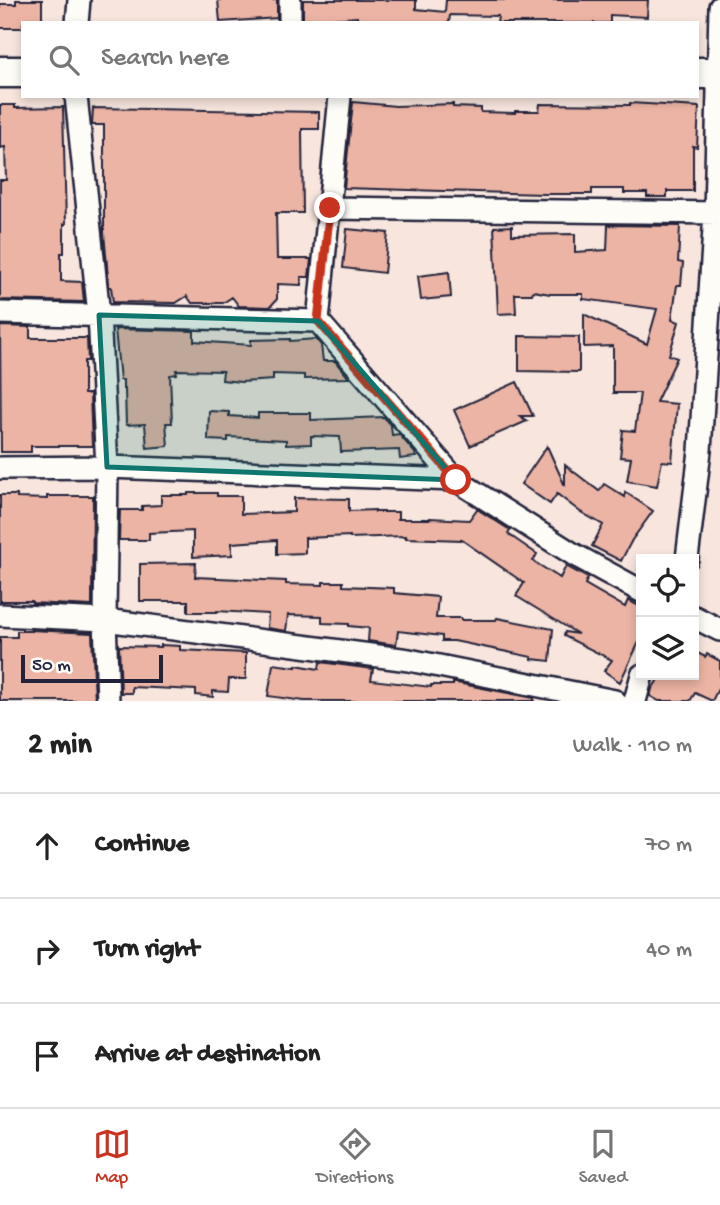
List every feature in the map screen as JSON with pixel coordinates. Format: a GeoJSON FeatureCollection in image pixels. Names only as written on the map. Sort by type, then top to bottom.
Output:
{"type":"FeatureCollection","features":[{"type":"Feature","properties":{"kind":"main road"},"geometry":{"type":"LineString","coordinates":[[0,72],[21,72]]}},
{"type":"Feature","properties":{"kind":"street"},"geometry":{"type":"LineString","coordinates":[[77,21],[79,0]]}},
{"type":"Feature","properties":{"kind":"street"},"geometry":{"type":"LineString","coordinates":[[290,0],[290,21]]}},
{"type":"Feature","properties":{"kind":"street"},"geometry":{"type":"LineString","coordinates":[[688,554],[700,451],[718,213],[712,73],[720,7]]}},
{"type":"Feature","properties":{"kind":"street"},"geometry":{"type":"LineString","coordinates":[[76,98],[99,316],[107,467],[105,620],[108,701]]}},
{"type":"Feature","properties":{"kind":"street"},"geometry":{"type":"LineString","coordinates":[[340,98],[318,321],[456,480],[573,554],[636,588]]}},
{"type":"Feature","properties":{"kind":"street"},"geometry":{"type":"LineString","coordinates":[[330,208],[718,213]]}},
{"type":"Feature","properties":{"kind":"street"},"geometry":{"type":"LineString","coordinates":[[0,313],[318,321]]}},
{"type":"Feature","properties":{"kind":"street"},"geometry":{"type":"LineString","coordinates":[[0,468],[107,467],[456,480]]}},
{"type":"Feature","properties":{"kind":"street"},"geometry":{"type":"LineString","coordinates":[[0,615],[105,620],[409,660],[615,701]]}},
{"type":"Feature","properties":{"kind":"street"},"geometry":{"type":"LineString","coordinates":[[699,620],[720,630]]}},
{"type":"Feature","properties":{"kind":"street"},"geometry":{"type":"LineString","coordinates":[[635,701],[641,680]]}},
{"type":"Feature","properties":{"kind":"highlighted area"},"geometry":{"type":"Polygon","coordinates":[[[99,315],[318,321],[456,480],[107,467],[99,315]]]}},
{"type":"Feature","properties":{"kind":"building"},"geometry":{"type":"Polygon","coordinates":[[[16,0],[42,0],[42,21],[21,21],[21,28],[0,28],[0,4],[16,4],[16,0]]]}},
{"type":"Feature","properties":{"kind":"building"},"geometry":{"type":"Polygon","coordinates":[[[218,0],[277,0],[277,18],[220,21],[218,0]]]}},
{"type":"Feature","properties":{"kind":"building"},"geometry":{"type":"Polygon","coordinates":[[[303,0],[416,0],[416,9],[445,12],[446,0],[648,0],[647,17],[610,15],[610,21],[497,21],[498,16],[450,15],[449,21],[357,21],[357,17],[303,21],[303,0]]]}},
{"type":"Feature","properties":{"kind":"building"},"geometry":{"type":"Polygon","coordinates":[[[353,102],[396,106],[453,104],[453,107],[481,108],[481,112],[515,113],[539,111],[540,104],[630,103],[699,107],[697,147],[693,146],[693,191],[667,191],[667,197],[647,197],[647,193],[624,193],[624,189],[592,189],[592,194],[544,194],[344,188],[353,102]]]}},
{"type":"Feature","properties":{"kind":"building"},"geometry":{"type":"Polygon","coordinates":[[[0,105],[15,105],[15,108],[63,107],[66,224],[64,253],[61,253],[61,281],[82,282],[84,302],[0,300],[0,180],[6,180],[5,147],[0,148],[0,105]]]}},
{"type":"Feature","properties":{"kind":"building"},"geometry":{"type":"Polygon","coordinates":[[[93,108],[319,112],[319,129],[302,129],[303,213],[276,213],[277,259],[311,259],[309,277],[301,277],[301,285],[277,284],[277,299],[270,307],[239,306],[232,297],[223,303],[192,303],[187,296],[176,303],[113,302],[104,233],[104,125],[92,125],[93,108]]]}},
{"type":"Feature","properties":{"kind":"building"},"geometry":{"type":"Polygon","coordinates":[[[608,225],[680,226],[678,262],[683,263],[681,285],[677,285],[672,319],[679,322],[669,355],[677,358],[656,402],[677,404],[672,462],[662,461],[657,486],[627,481],[631,458],[620,457],[623,430],[635,431],[640,393],[613,393],[613,346],[584,347],[584,314],[647,344],[657,309],[583,299],[583,294],[533,291],[532,294],[515,294],[516,313],[498,314],[494,227],[512,226],[512,235],[575,234],[575,252],[607,250],[608,225]]]}},
{"type":"Feature","properties":{"kind":"building"},"geometry":{"type":"Polygon","coordinates":[[[347,229],[388,233],[384,273],[343,268],[347,229]]]}},
{"type":"Feature","properties":{"kind":"building"},"geometry":{"type":"Polygon","coordinates":[[[449,272],[451,297],[421,300],[418,276],[449,272]]]}},
{"type":"Feature","properties":{"kind":"building"},"geometry":{"type":"Polygon","coordinates":[[[0,326],[30,327],[30,338],[87,338],[88,361],[84,361],[84,394],[90,394],[92,446],[31,446],[31,452],[1,452],[0,326]]]}},
{"type":"Feature","properties":{"kind":"building"},"geometry":{"type":"Polygon","coordinates":[[[115,329],[194,331],[194,341],[251,345],[251,340],[316,339],[321,345],[323,361],[335,361],[349,378],[304,379],[304,375],[273,374],[273,380],[241,382],[222,380],[223,371],[176,370],[177,374],[170,375],[172,423],[166,423],[168,446],[147,448],[145,424],[126,425],[125,389],[123,380],[120,380],[115,329]]]}},
{"type":"Feature","properties":{"kind":"building"},"geometry":{"type":"Polygon","coordinates":[[[519,336],[579,337],[579,372],[519,371],[519,336]]]}},
{"type":"Feature","properties":{"kind":"building"},"geometry":{"type":"Polygon","coordinates":[[[517,382],[533,416],[520,416],[527,421],[470,446],[454,410],[517,382]]]}},
{"type":"Feature","properties":{"kind":"building"},"geometry":{"type":"Polygon","coordinates":[[[209,411],[229,412],[229,416],[258,418],[258,413],[311,413],[311,420],[384,417],[391,426],[392,435],[399,434],[416,457],[400,459],[399,450],[341,452],[340,437],[311,436],[311,444],[286,445],[286,440],[228,437],[228,441],[208,440],[209,411]]]}},
{"type":"Feature","properties":{"kind":"building"},"geometry":{"type":"Polygon","coordinates":[[[547,446],[565,486],[565,465],[599,491],[604,484],[625,497],[625,492],[653,511],[621,561],[592,546],[603,525],[557,494],[550,504],[521,484],[547,446]]]}},
{"type":"Feature","properties":{"kind":"building"},"geometry":{"type":"Polygon","coordinates":[[[217,493],[217,496],[241,496],[241,514],[294,512],[294,498],[349,499],[349,511],[398,512],[398,519],[469,520],[477,509],[510,530],[508,534],[537,554],[533,561],[560,578],[566,566],[588,578],[585,584],[625,607],[628,600],[636,604],[636,648],[620,682],[604,671],[612,660],[564,636],[565,632],[578,634],[516,596],[524,583],[462,540],[406,536],[305,538],[305,553],[277,554],[277,540],[232,543],[232,555],[193,557],[193,531],[149,533],[149,540],[119,540],[120,510],[142,510],[142,506],[161,505],[161,495],[217,493]]]}},
{"type":"Feature","properties":{"kind":"building"},"geometry":{"type":"Polygon","coordinates":[[[0,495],[47,499],[47,496],[93,496],[92,606],[0,601],[0,495]]]}},
{"type":"Feature","properties":{"kind":"building"},"geometry":{"type":"Polygon","coordinates":[[[196,563],[195,577],[286,581],[286,584],[323,585],[323,582],[343,582],[343,586],[394,588],[394,593],[438,597],[436,618],[497,618],[553,629],[550,661],[454,641],[442,641],[442,636],[398,631],[396,645],[368,641],[369,628],[322,623],[322,616],[288,615],[286,631],[267,628],[268,614],[188,612],[188,601],[140,601],[140,564],[196,563]]]}},
{"type":"Feature","properties":{"kind":"building"},"geometry":{"type":"Polygon","coordinates":[[[17,631],[92,633],[95,701],[0,701],[0,637],[17,637],[17,631]]]}},
{"type":"Feature","properties":{"kind":"building"},"geometry":{"type":"Polygon","coordinates":[[[119,646],[180,646],[180,650],[246,653],[246,679],[229,679],[228,692],[213,691],[213,697],[196,695],[196,690],[132,687],[132,693],[121,693],[119,646]]]}},
{"type":"Feature","properties":{"kind":"building"},"geometry":{"type":"Polygon","coordinates":[[[699,654],[705,657],[707,654],[720,661],[720,685],[712,701],[695,693],[690,701],[659,701],[650,696],[658,680],[699,680],[699,654]]]}},
{"type":"Feature","properties":{"kind":"building"},"geometry":{"type":"Polygon","coordinates":[[[320,662],[373,669],[371,680],[431,687],[457,683],[534,698],[534,701],[304,701],[268,696],[273,664],[319,669],[320,662]]]}},
{"type":"Feature","properties":{"kind":"route"},"geometry":{"type":"LineString","coordinates":[[330,208],[318,321],[456,480]]}}]}
